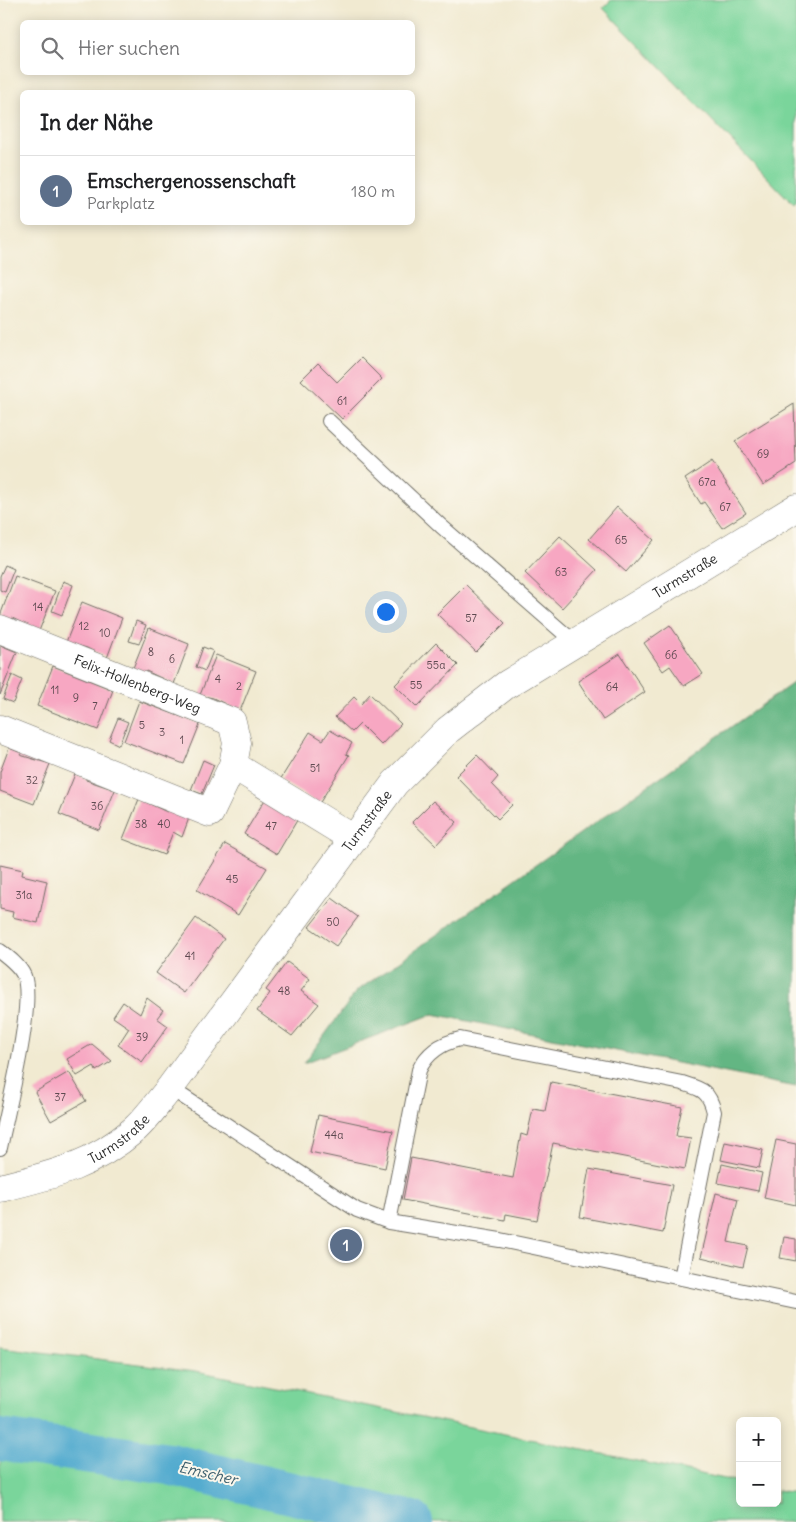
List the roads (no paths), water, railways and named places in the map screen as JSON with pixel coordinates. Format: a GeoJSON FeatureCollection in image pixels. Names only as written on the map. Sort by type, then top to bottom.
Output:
{"type":"FeatureCollection","features":[{"type":"Feature","properties":{"kind":"street","name":"Turmstraße"},"geometry":{"type":"LineString","coordinates":[[0,1188],[62,1173],[107,1151],[137,1127],[170,1088],[395,783],[448,730],[506,685],[796,508]]}},
{"type":"Feature","properties":{"kind":"street","name":"Felix-Hollenberg-Weg"},"geometry":{"type":"LineString","coordinates":[[0,629],[232,722],[237,743],[233,765],[210,813],[0,729]]}},
{"type":"Feature","properties":{"kind":"street"},"geometry":{"type":"LineString","coordinates":[[233,765],[354,839]]}},
{"type":"Feature","properties":{"kind":"lane"},"geometry":{"type":"LineString","coordinates":[[329,421],[441,526],[574,642]]}},
{"type":"Feature","properties":{"kind":"lane"},"geometry":{"type":"LineString","coordinates":[[0,951],[24,975],[28,1007],[0,1148]]}},
{"type":"Feature","properties":{"kind":"lane"},"geometry":{"type":"LineString","coordinates":[[389,1222],[419,1070],[423,1061],[436,1049],[448,1042],[460,1039],[682,1083],[701,1089],[711,1098],[714,1112],[681,1278]]}},
{"type":"Feature","properties":{"kind":"lane"},"geometry":{"type":"LineString","coordinates":[[170,1088],[340,1200],[357,1210],[389,1222],[500,1240],[796,1302]]}},
{"type":"Feature","properties":{"kind":"waterway","name":"Emscher"},"geometry":{"type":"LineString","coordinates":[[0,1440],[169,1464],[412,1522]]}},
{"type":"Feature","properties":{"kind":"place","name":"Emschergenossenschaft"},"geometry":{"type":"Point","coordinates":[346,1245]}}]}
